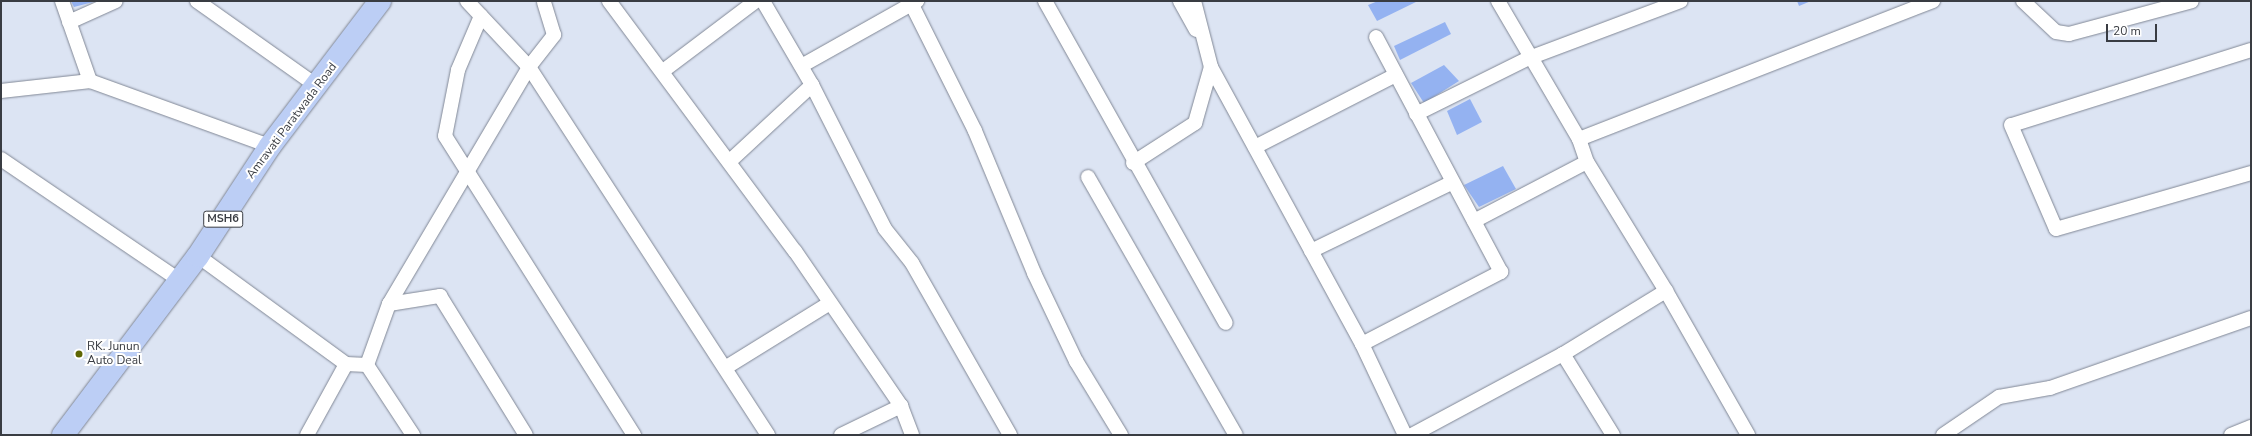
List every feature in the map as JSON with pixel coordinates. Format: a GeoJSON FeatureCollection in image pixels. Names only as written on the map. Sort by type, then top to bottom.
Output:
{"type":"FeatureCollection","features":[{"type":"Feature","properties":{"kind":"main road","name":"Amravati Paratwada Road"},"geometry":{"type":"LineString","coordinates":[[63,435],[198,256],[270,146],[380,1]]}},
{"type":"Feature","properties":{"kind":"street"},"geometry":{"type":"LineString","coordinates":[[62,1],[90,81]]}},
{"type":"Feature","properties":{"kind":"street"},"geometry":{"type":"LineString","coordinates":[[69,22],[116,1]]}},
{"type":"Feature","properties":{"kind":"street"},"geometry":{"type":"LineString","coordinates":[[197,1],[317,86]]}},
{"type":"Feature","properties":{"kind":"street"},"geometry":{"type":"LineString","coordinates":[[467,1],[529,67],[768,435]]}},
{"type":"Feature","properties":{"kind":"street"},"geometry":{"type":"LineString","coordinates":[[609,1],[730,162],[830,303],[901,406],[912,435]]}},
{"type":"Feature","properties":{"kind":"street"},"geometry":{"type":"LineString","coordinates":[[663,71],[756,1]]}},
{"type":"Feature","properties":{"kind":"street"},"geometry":{"type":"LineString","coordinates":[[763,1],[803,65],[885,229],[912,263],[1010,435]]}},
{"type":"Feature","properties":{"kind":"street"},"geometry":{"type":"LineString","coordinates":[[1045,1],[1133,163],[1226,324]]}},
{"type":"Feature","properties":{"kind":"street"},"geometry":{"type":"LineString","coordinates":[[1180,1],[1204,42]]}},
{"type":"Feature","properties":{"kind":"street"},"geometry":{"type":"LineString","coordinates":[[1194,1],[1211,67],[1362,344],[1405,435]]}},
{"type":"Feature","properties":{"kind":"street"},"geometry":{"type":"LineString","coordinates":[[1498,1],[1529,58],[1579,139],[1587,162],[1666,291],[1748,435]]}},
{"type":"Feature","properties":{"kind":"street"},"geometry":{"type":"LineString","coordinates":[[1416,114],[1529,58],[1681,1]]}},
{"type":"Feature","properties":{"kind":"street"},"geometry":{"type":"LineString","coordinates":[[1579,139],[1933,1]]}},
{"type":"Feature","properties":{"kind":"street"},"geometry":{"type":"LineString","coordinates":[[2023,1],[2056,32],[2069,34],[2192,1]]}},
{"type":"Feature","properties":{"kind":"street"},"geometry":{"type":"LineString","coordinates":[[367,365],[389,304],[529,67],[554,35],[544,2]]}},
{"type":"Feature","properties":{"kind":"street"},"geometry":{"type":"LineString","coordinates":[[803,65],[913,2],[975,131],[1034,273],[1072,354],[1121,435]]}},
{"type":"Feature","properties":{"kind":"street"},"geometry":{"type":"LineString","coordinates":[[481,16],[458,70],[445,136],[469,170],[634,435]]}},
{"type":"Feature","properties":{"kind":"street"},"geometry":{"type":"LineString","coordinates":[[1362,344],[1501,272],[1474,221],[1451,183],[1376,37]]}},
{"type":"Feature","properties":{"kind":"street"},"geometry":{"type":"LineString","coordinates":[[2251,50],[2011,125],[2056,229],[2251,173]]}},
{"type":"Feature","properties":{"kind":"street"},"geometry":{"type":"LineString","coordinates":[[1133,163],[1195,123],[1211,67]]}},
{"type":"Feature","properties":{"kind":"street"},"geometry":{"type":"LineString","coordinates":[[1255,147],[1396,75]]}},
{"type":"Feature","properties":{"kind":"street"},"geometry":{"type":"LineString","coordinates":[[1,91],[90,81],[270,146]]}},
{"type":"Feature","properties":{"kind":"street"},"geometry":{"type":"LineString","coordinates":[[730,162],[812,85]]}},
{"type":"Feature","properties":{"kind":"street"},"geometry":{"type":"LineString","coordinates":[[1,159],[179,280]]}},
{"type":"Feature","properties":{"kind":"street"},"geometry":{"type":"LineString","coordinates":[[1474,221],[1587,162]]}},
{"type":"Feature","properties":{"kind":"street"},"geometry":{"type":"LineString","coordinates":[[1088,177],[1236,435]]}},
{"type":"Feature","properties":{"kind":"street"},"geometry":{"type":"LineString","coordinates":[[1311,251],[1451,183]]}},
{"type":"Feature","properties":{"kind":"street"},"geometry":{"type":"LineString","coordinates":[[198,256],[346,364],[367,365]]}},
{"type":"Feature","properties":{"kind":"street"},"geometry":{"type":"LineString","coordinates":[[1412,435],[1564,354],[1666,291]]}},
{"type":"Feature","properties":{"kind":"street"},"geometry":{"type":"LineString","coordinates":[[389,304],[440,296],[526,435]]}},
{"type":"Feature","properties":{"kind":"street"},"geometry":{"type":"LineString","coordinates":[[725,368],[830,303]]}},
{"type":"Feature","properties":{"kind":"street"},"geometry":{"type":"LineString","coordinates":[[1943,435],[2000,397],[2050,388],[2251,318]]}},
{"type":"Feature","properties":{"kind":"street"},"geometry":{"type":"LineString","coordinates":[[1564,354],[1613,435]]}},
{"type":"Feature","properties":{"kind":"street"},"geometry":{"type":"LineString","coordinates":[[307,435],[346,364]]}},
{"type":"Feature","properties":{"kind":"street"},"geometry":{"type":"LineString","coordinates":[[367,365],[413,435]]}},
{"type":"Feature","properties":{"kind":"street"},"geometry":{"type":"LineString","coordinates":[[841,435],[901,406]]}},
{"type":"Feature","properties":{"kind":"street"},"geometry":{"type":"LineString","coordinates":[[2231,435],[2251,427]]}},
{"type":"Feature","properties":{"kind":"building"},"geometry":{"type":"Polygon","coordinates":[[[71,1],[97,1],[74,7],[71,1]]]}},
{"type":"Feature","properties":{"kind":"building"},"geometry":{"type":"Polygon","coordinates":[[[97,1],[109,1],[99,6],[97,1]]]}},
{"type":"Feature","properties":{"kind":"building"},"geometry":{"type":"Polygon","coordinates":[[[1378,1],[1418,1],[1377,21],[1368,5],[1378,1]]]}},
{"type":"Feature","properties":{"kind":"building"},"geometry":{"type":"Polygon","coordinates":[[[1797,1],[1811,1],[1799,6],[1797,1]]]}},
{"type":"Feature","properties":{"kind":"building"},"geometry":{"type":"Polygon","coordinates":[[[1445,22],[1451,34],[1400,60],[1394,46],[1445,22]]]}},
{"type":"Feature","properties":{"kind":"building"},"geometry":{"type":"Polygon","coordinates":[[[1444,65],[1459,81],[1424,103],[1411,83],[1444,65]]]}},
{"type":"Feature","properties":{"kind":"building"},"geometry":{"type":"Polygon","coordinates":[[[1470,99],[1482,122],[1457,135],[1447,111],[1470,99]]]}},
{"type":"Feature","properties":{"kind":"building"},"geometry":{"type":"Polygon","coordinates":[[[1503,166],[1516,189],[1479,207],[1464,185],[1503,166]]]}},
{"type":"Feature","properties":{"kind":"place","name":"RK. Junun Auto Deal"},"geometry":{"type":"Point","coordinates":[79,354]}}]}
